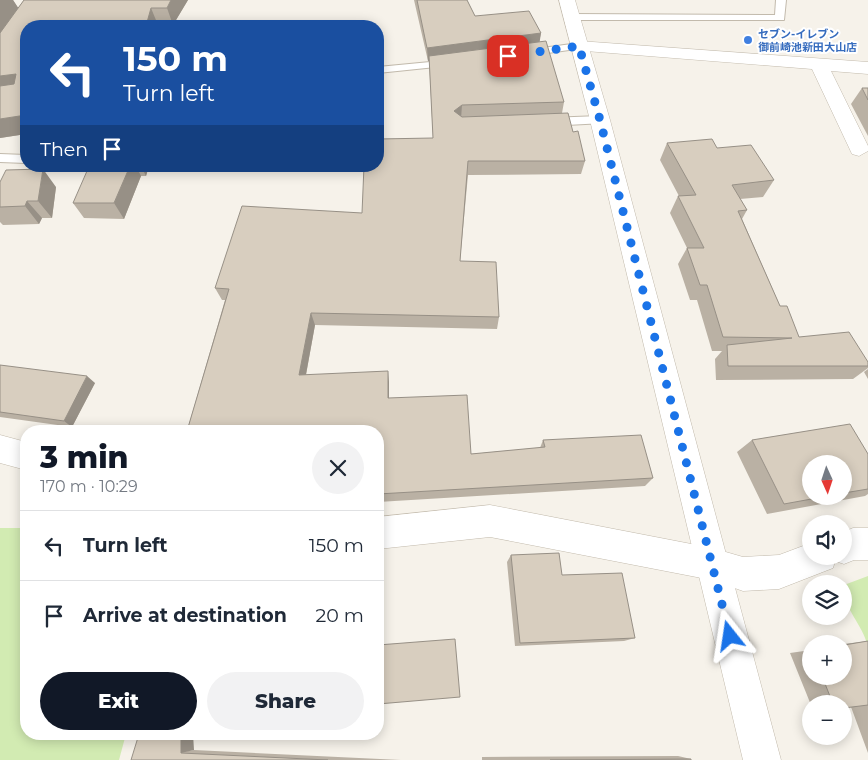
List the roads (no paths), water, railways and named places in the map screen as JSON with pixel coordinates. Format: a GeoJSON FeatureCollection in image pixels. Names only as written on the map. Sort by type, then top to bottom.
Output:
{"type":"FeatureCollection","features":[{"type":"Feature","properties":{"kind":"street"},"geometry":{"type":"LineString","coordinates":[[570,8],[762,760]]}},
{"type":"Feature","properties":{"kind":"street"},"geometry":{"type":"LineString","coordinates":[[579,46],[868,68]]}},
{"type":"Feature","properties":{"kind":"street"},"geometry":{"type":"LineString","coordinates":[[819,64],[859,149]]}},
{"type":"Feature","properties":{"kind":"street"},"geometry":{"type":"LineString","coordinates":[[0,449],[20,454]]}},
{"type":"Feature","properties":{"kind":"street"},"geometry":{"type":"LineString","coordinates":[[384,532],[490,521],[712,564],[743,574],[779,572],[802,563]]}},
{"type":"Feature","properties":{"kind":"street"},"geometry":{"type":"LineString","coordinates":[[852,544],[868,544]]}},
{"type":"Feature","properties":{"kind":"lane"},"geometry":{"type":"LineString","coordinates":[[570,8],[780,18],[781,0]]}},
{"type":"Feature","properties":{"kind":"lane"},"geometry":{"type":"LineString","coordinates":[[513,55],[579,46]]}},
{"type":"Feature","properties":{"kind":"lane"},"geometry":{"type":"LineString","coordinates":[[384,69],[466,61]]}},
{"type":"Feature","properties":{"kind":"lane"},"geometry":{"type":"LineString","coordinates":[[531,123],[600,120]]}},
{"type":"Feature","properties":{"kind":"lane"},"geometry":{"type":"LineString","coordinates":[[0,158],[20,159]]}},
{"type":"Feature","properties":{"kind":"place","name":"セブン‐イレブン 御前崎池新田大山店"},"geometry":{"type":"Point","coordinates":[748,40]}}]}
